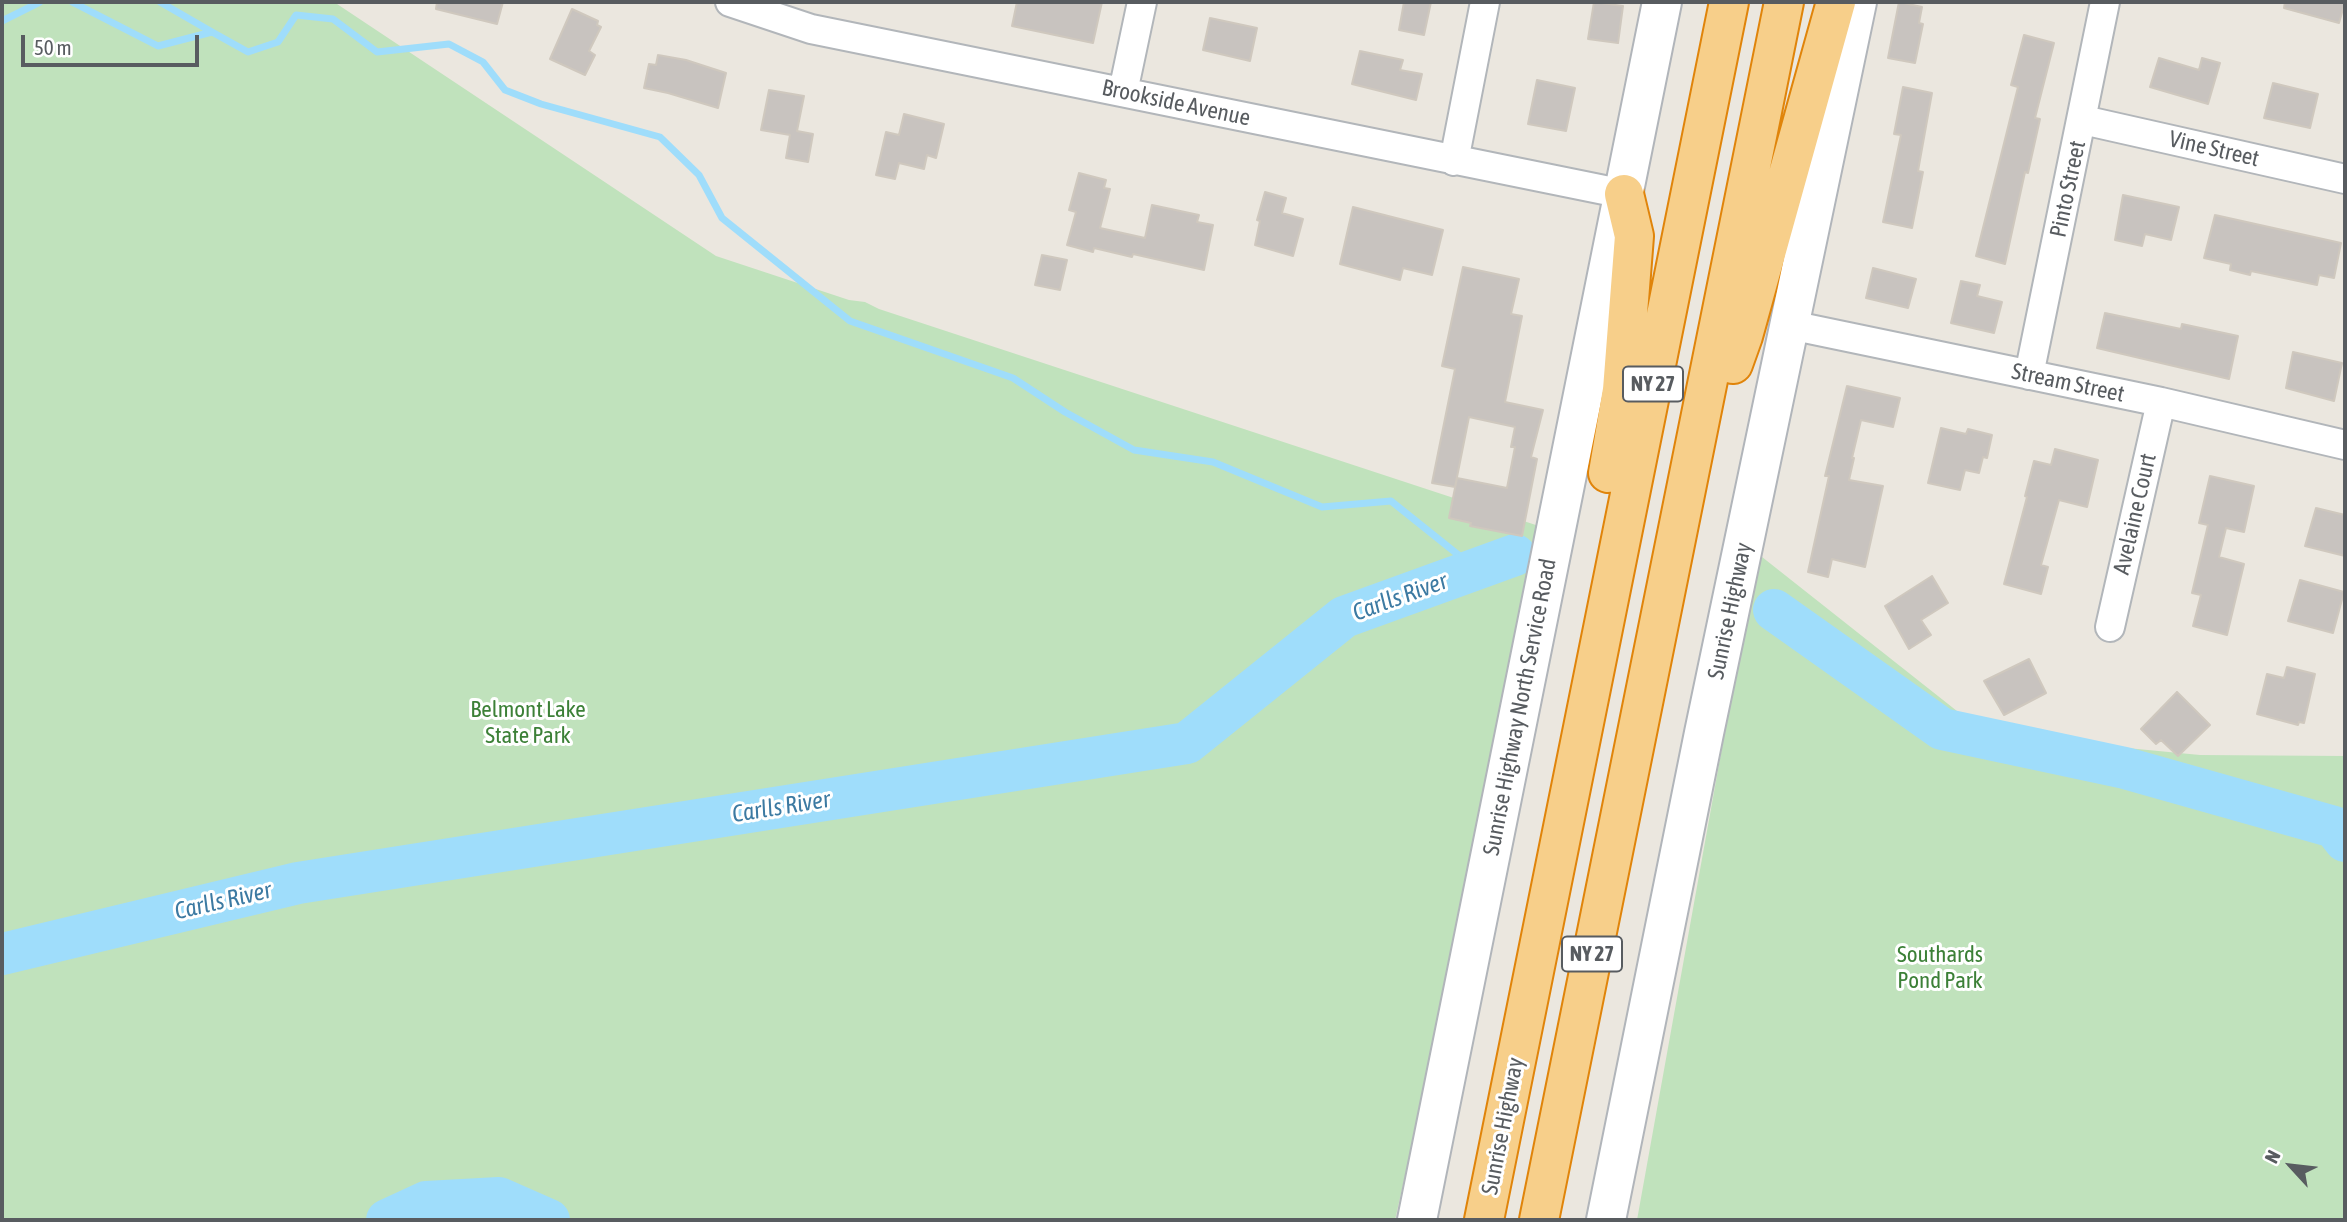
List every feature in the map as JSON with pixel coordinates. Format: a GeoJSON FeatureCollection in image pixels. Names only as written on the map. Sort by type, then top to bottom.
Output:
{"type":"FeatureCollection","features":[{"type":"Feature","properties":{"kind":"highway","name":"Sunrise Highway"},"geometry":{"type":"LineString","coordinates":[[1484,1220],[1729,2]]}},
{"type":"Feature","properties":{"kind":"highway","name":"NY 27"},"geometry":{"type":"LineString","coordinates":[[1539,1220],[1784,2]]}},
{"type":"Feature","properties":{"kind":"highway"},"geometry":{"type":"LineString","coordinates":[[1682,508],[1743,336],[1836,2]]}},
{"type":"Feature","properties":{"kind":"highway"},"geometry":{"type":"LineString","coordinates":[[1576,767],[1592,552],[1618,422],[1625,360],[1634,236],[1624,194]]}},
{"type":"Feature","properties":{"kind":"main road"},"geometry":{"type":"LineString","coordinates":[[1624,194],[1662,2]]}},
{"type":"Feature","properties":{"kind":"main road","name":"Sunrise Highway"},"geometry":{"type":"LineString","coordinates":[[1606,1220],[1704,733],[1857,2]]}},
{"type":"Feature","properties":{"kind":"main road","name":"Sunrise Highway North Service Road"},"geometry":{"type":"LineString","coordinates":[[1417,1220],[1624,194]]}},
{"type":"Feature","properties":{"kind":"street","name":"Brookside Avenue"},"geometry":{"type":"LineString","coordinates":[[730,2],[811,29],[1624,194]]}},
{"type":"Feature","properties":{"kind":"street"},"geometry":{"type":"LineString","coordinates":[[1123,92],[1142,2]]}},
{"type":"Feature","properties":{"kind":"street"},"geometry":{"type":"LineString","coordinates":[[1454,161],[1485,2]]}},
{"type":"Feature","properties":{"kind":"street","name":"Pinto Street"},"geometry":{"type":"LineString","coordinates":[[2029,375],[2105,2]]}},
{"type":"Feature","properties":{"kind":"street","name":"Vine Street"},"geometry":{"type":"LineString","coordinates":[[2083,120],[2345,179]]}},
{"type":"Feature","properties":{"kind":"street","name":"Stream Street"},"geometry":{"type":"LineString","coordinates":[[1790,325],[2161,402],[2345,445]]}},
{"type":"Feature","properties":{"kind":"street","name":"Avelaine Court"},"geometry":{"type":"LineString","coordinates":[[2110,627],[2161,402]]}},
{"type":"Feature","properties":{"kind":"green space","name":"Belmont Lake State Park"},"geometry":{"type":"Polygon","coordinates":[[[2,2],[334,2],[716,256],[849,300],[865,302],[879,309],[1551,530],[1395,1220],[2,1220],[2,2]]]}},
{"type":"Feature","properties":{"kind":"green space","name":"Southards Pond Park"},"geometry":{"type":"Polygon","coordinates":[[[1757,553],[1962,715],[2127,748],[2200,755],[2345,756],[2345,1220],[1637,1220],[1757,553]]]}},
{"type":"Feature","properties":{"kind":"building"},"geometry":{"type":"Polygon","coordinates":[[[437,2],[503,2],[497,24],[436,9],[437,2]]]}},
{"type":"Feature","properties":{"kind":"building"},"geometry":{"type":"Polygon","coordinates":[[[1017,2],[1102,2],[1093,43],[1012,26],[1017,2]]]}},
{"type":"Feature","properties":{"kind":"building"},"geometry":{"type":"Polygon","coordinates":[[[1404,2],[1431,2],[1424,35],[1399,30],[1404,2]]]}},
{"type":"Feature","properties":{"kind":"building"},"geometry":{"type":"Polygon","coordinates":[[[1594,2],[1623,6],[1618,43],[1588,39],[1594,2]]]}},
{"type":"Feature","properties":{"kind":"building"},"geometry":{"type":"Polygon","coordinates":[[[1899,2],[1922,7],[1919,23],[1923,24],[1915,63],[1888,58],[1899,2]]]}},
{"type":"Feature","properties":{"kind":"building"},"geometry":{"type":"Polygon","coordinates":[[[2285,2],[2345,2],[2339,23],[2284,8],[2285,2]]]}},
{"type":"Feature","properties":{"kind":"building"},"geometry":{"type":"Polygon","coordinates":[[[572,9],[598,21],[597,25],[601,27],[589,51],[595,55],[585,75],[550,59],[572,9]]]}},
{"type":"Feature","properties":{"kind":"building"},"geometry":{"type":"Polygon","coordinates":[[[1210,18],[1257,28],[1250,61],[1203,50],[1210,18]]]}},
{"type":"Feature","properties":{"kind":"building"},"geometry":{"type":"Polygon","coordinates":[[[2024,35],[2054,43],[2035,118],[2040,119],[2028,173],[2025,172],[2005,264],[1976,256],[2018,87],[2011,85],[2024,35]]]}},
{"type":"Feature","properties":{"kind":"building"},"geometry":{"type":"Polygon","coordinates":[[[1360,51],[1403,60],[1400,70],[1422,74],[1416,100],[1352,84],[1360,51]]]}},
{"type":"Feature","properties":{"kind":"building"},"geometry":{"type":"Polygon","coordinates":[[[658,55],[686,60],[726,73],[718,108],[644,88],[649,64],[656,65],[658,55]]]}},
{"type":"Feature","properties":{"kind":"building"},"geometry":{"type":"Polygon","coordinates":[[[2159,58],[2199,70],[2202,58],[2220,63],[2208,104],[2150,87],[2159,58]]]}},
{"type":"Feature","properties":{"kind":"building"},"geometry":{"type":"Polygon","coordinates":[[[1537,80],[1575,88],[1566,131],[1528,124],[1537,80]]]}},
{"type":"Feature","properties":{"kind":"building"},"geometry":{"type":"Polygon","coordinates":[[[2273,83],[2318,94],[2310,128],[2264,118],[2273,83]]]}},
{"type":"Feature","properties":{"kind":"building"},"geometry":{"type":"Polygon","coordinates":[[[1903,87],[1932,93],[1918,171],[1923,172],[1912,228],[1883,222],[1901,135],[1894,134],[1903,87]]]}},
{"type":"Feature","properties":{"kind":"building"},"geometry":{"type":"Polygon","coordinates":[[[769,90],[804,96],[797,131],[813,134],[808,162],[786,158],[790,135],[761,130],[769,90]]]}},
{"type":"Feature","properties":{"kind":"building"},"geometry":{"type":"Polygon","coordinates":[[[904,114],[944,124],[936,158],[927,155],[924,169],[899,163],[895,179],[876,175],[886,132],[899,135],[904,114]]]}},
{"type":"Feature","properties":{"kind":"building"},"geometry":{"type":"Polygon","coordinates":[[[1079,173],[1106,180],[1104,188],[1110,189],[1100,228],[1145,238],[1152,205],[1199,215],[1197,222],[1213,225],[1204,270],[1133,254],[1132,257],[1094,248],[1093,252],[1067,245],[1076,212],[1069,210],[1079,173]]]}},
{"type":"Feature","properties":{"kind":"building"},"geometry":{"type":"Polygon","coordinates":[[[1265,192],[1286,198],[1282,213],[1303,219],[1293,256],[1255,245],[1260,221],[1257,220],[1265,192]]]}},
{"type":"Feature","properties":{"kind":"building"},"geometry":{"type":"Polygon","coordinates":[[[2123,195],[2179,207],[2171,240],[2145,234],[2142,246],[2115,240],[2123,195]]]}},
{"type":"Feature","properties":{"kind":"building"},"geometry":{"type":"Polygon","coordinates":[[[1353,207],[1443,230],[1432,275],[1403,268],[1400,280],[1340,264],[1353,207]]]}},
{"type":"Feature","properties":{"kind":"building"},"geometry":{"type":"Polygon","coordinates":[[[2215,215],[2341,243],[2334,278],[2319,275],[2317,285],[2251,271],[2250,275],[2230,270],[2231,264],[2204,258],[2215,215]]]}},
{"type":"Feature","properties":{"kind":"building"},"geometry":{"type":"Polygon","coordinates":[[[1042,255],[1067,260],[1060,290],[1035,285],[1042,255]]]}},
{"type":"Feature","properties":{"kind":"building"},"geometry":{"type":"Polygon","coordinates":[[[1463,267],[1519,279],[1511,314],[1522,316],[1505,402],[1543,410],[1531,457],[1537,459],[1522,536],[1470,526],[1471,523],[1449,518],[1457,478],[1507,488],[1515,447],[1511,447],[1515,427],[1469,417],[1455,487],[1432,483],[1455,369],[1442,366],[1463,267]]]}},
{"type":"Feature","properties":{"kind":"building"},"geometry":{"type":"Polygon","coordinates":[[[1873,268],[1916,279],[1908,308],[1866,298],[1873,268]]]}},
{"type":"Feature","properties":{"kind":"building"},"geometry":{"type":"Polygon","coordinates":[[[1961,281],[1980,285],[1977,296],[2002,302],[1994,333],[1951,323],[1961,281]]]}},
{"type":"Feature","properties":{"kind":"building"},"geometry":{"type":"Polygon","coordinates":[[[2105,313],[2181,329],[2182,324],[2238,336],[2229,379],[2097,348],[2105,313]]]}},
{"type":"Feature","properties":{"kind":"building"},"geometry":{"type":"Polygon","coordinates":[[[2293,352],[2342,363],[2334,401],[2286,388],[2293,352]]]}},
{"type":"Feature","properties":{"kind":"building"},"geometry":{"type":"Polygon","coordinates":[[[1847,386],[1900,398],[1893,427],[1861,420],[1852,458],[1849,480],[1883,486],[1865,567],[1832,559],[1828,577],[1808,572],[1829,476],[1825,476],[1847,386]]]}},
{"type":"Feature","properties":{"kind":"building"},"geometry":{"type":"Polygon","coordinates":[[[1941,428],[1966,434],[1968,429],[1992,435],[1987,458],[1983,457],[1979,473],[1965,470],[1960,490],[1928,483],[1941,428]]]}},
{"type":"Feature","properties":{"kind":"building"},"geometry":{"type":"Polygon","coordinates":[[[2055,449],[2098,460],[2087,507],[2059,500],[2041,565],[2048,567],[2041,594],[2004,584],[2034,461],[2051,465],[2055,449]]]}},
{"type":"Feature","properties":{"kind":"building"},"geometry":{"type":"Polygon","coordinates":[[[2210,476],[2254,486],[2244,532],[2226,528],[2219,557],[2244,564],[2227,635],[2193,626],[2201,595],[2192,593],[2208,525],[2199,523],[2210,476]]]}},
{"type":"Feature","properties":{"kind":"building"},"geometry":{"type":"Polygon","coordinates":[[[2316,508],[2345,515],[2345,556],[2305,546],[2316,508]]]}},
{"type":"Feature","properties":{"kind":"building"},"geometry":{"type":"Polygon","coordinates":[[[1932,576],[1948,603],[1921,620],[1931,635],[1909,649],[1885,606],[1932,576]]]}},
{"type":"Feature","properties":{"kind":"building"},"geometry":{"type":"Polygon","coordinates":[[[2300,580],[2344,592],[2333,633],[2288,621],[2300,580]]]}},
{"type":"Feature","properties":{"kind":"building"},"geometry":{"type":"Polygon","coordinates":[[[2029,659],[2046,693],[2004,715],[1984,681],[2029,659]]]}},
{"type":"Feature","properties":{"kind":"building"},"geometry":{"type":"Polygon","coordinates":[[[2287,667],[2315,674],[2304,723],[2299,722],[2298,725],[2257,714],[2267,674],[2284,678],[2287,667]]]}},
{"type":"Feature","properties":{"kind":"building"},"geometry":{"type":"Polygon","coordinates":[[[2177,692],[2210,725],[2178,756],[2161,740],[2156,744],[2141,729],[2177,692]]]}},
{"type":"Feature","properties":{"kind":"waterway"},"geometry":{"type":"LineString","coordinates":[[2,21],[40,2]]}},
{"type":"Feature","properties":{"kind":"waterway"},"geometry":{"type":"LineString","coordinates":[[72,2],[158,46],[212,32],[248,52],[278,42],[296,15],[333,19],[377,52],[449,44],[483,62],[505,90],[541,104],[660,137],[699,175],[722,218],[850,321],[1013,378],[1065,412],[1134,450],[1213,462],[1322,507],[1391,501],[1476,569]]}},
{"type":"Feature","properties":{"kind":"waterway"},"geometry":{"type":"LineString","coordinates":[[160,2],[212,32]]}},
{"type":"Feature","properties":{"kind":"waterway","name":"Carlls River"},"geometry":{"type":"LineString","coordinates":[[2,954],[298,883],[1187,743],[1344,617],[1515,555]]}},
{"type":"Feature","properties":{"kind":"waterway"},"geometry":{"type":"LineString","coordinates":[[1774,610],[1942,729],[2125,768],[2334,827],[2345,841]]}},
{"type":"Feature","properties":{"kind":"waterway","name":"Carlls River"},"geometry":{"type":"LineString","coordinates":[[387,1220],[426,1202],[499,1198],[549,1220]]}}]}
